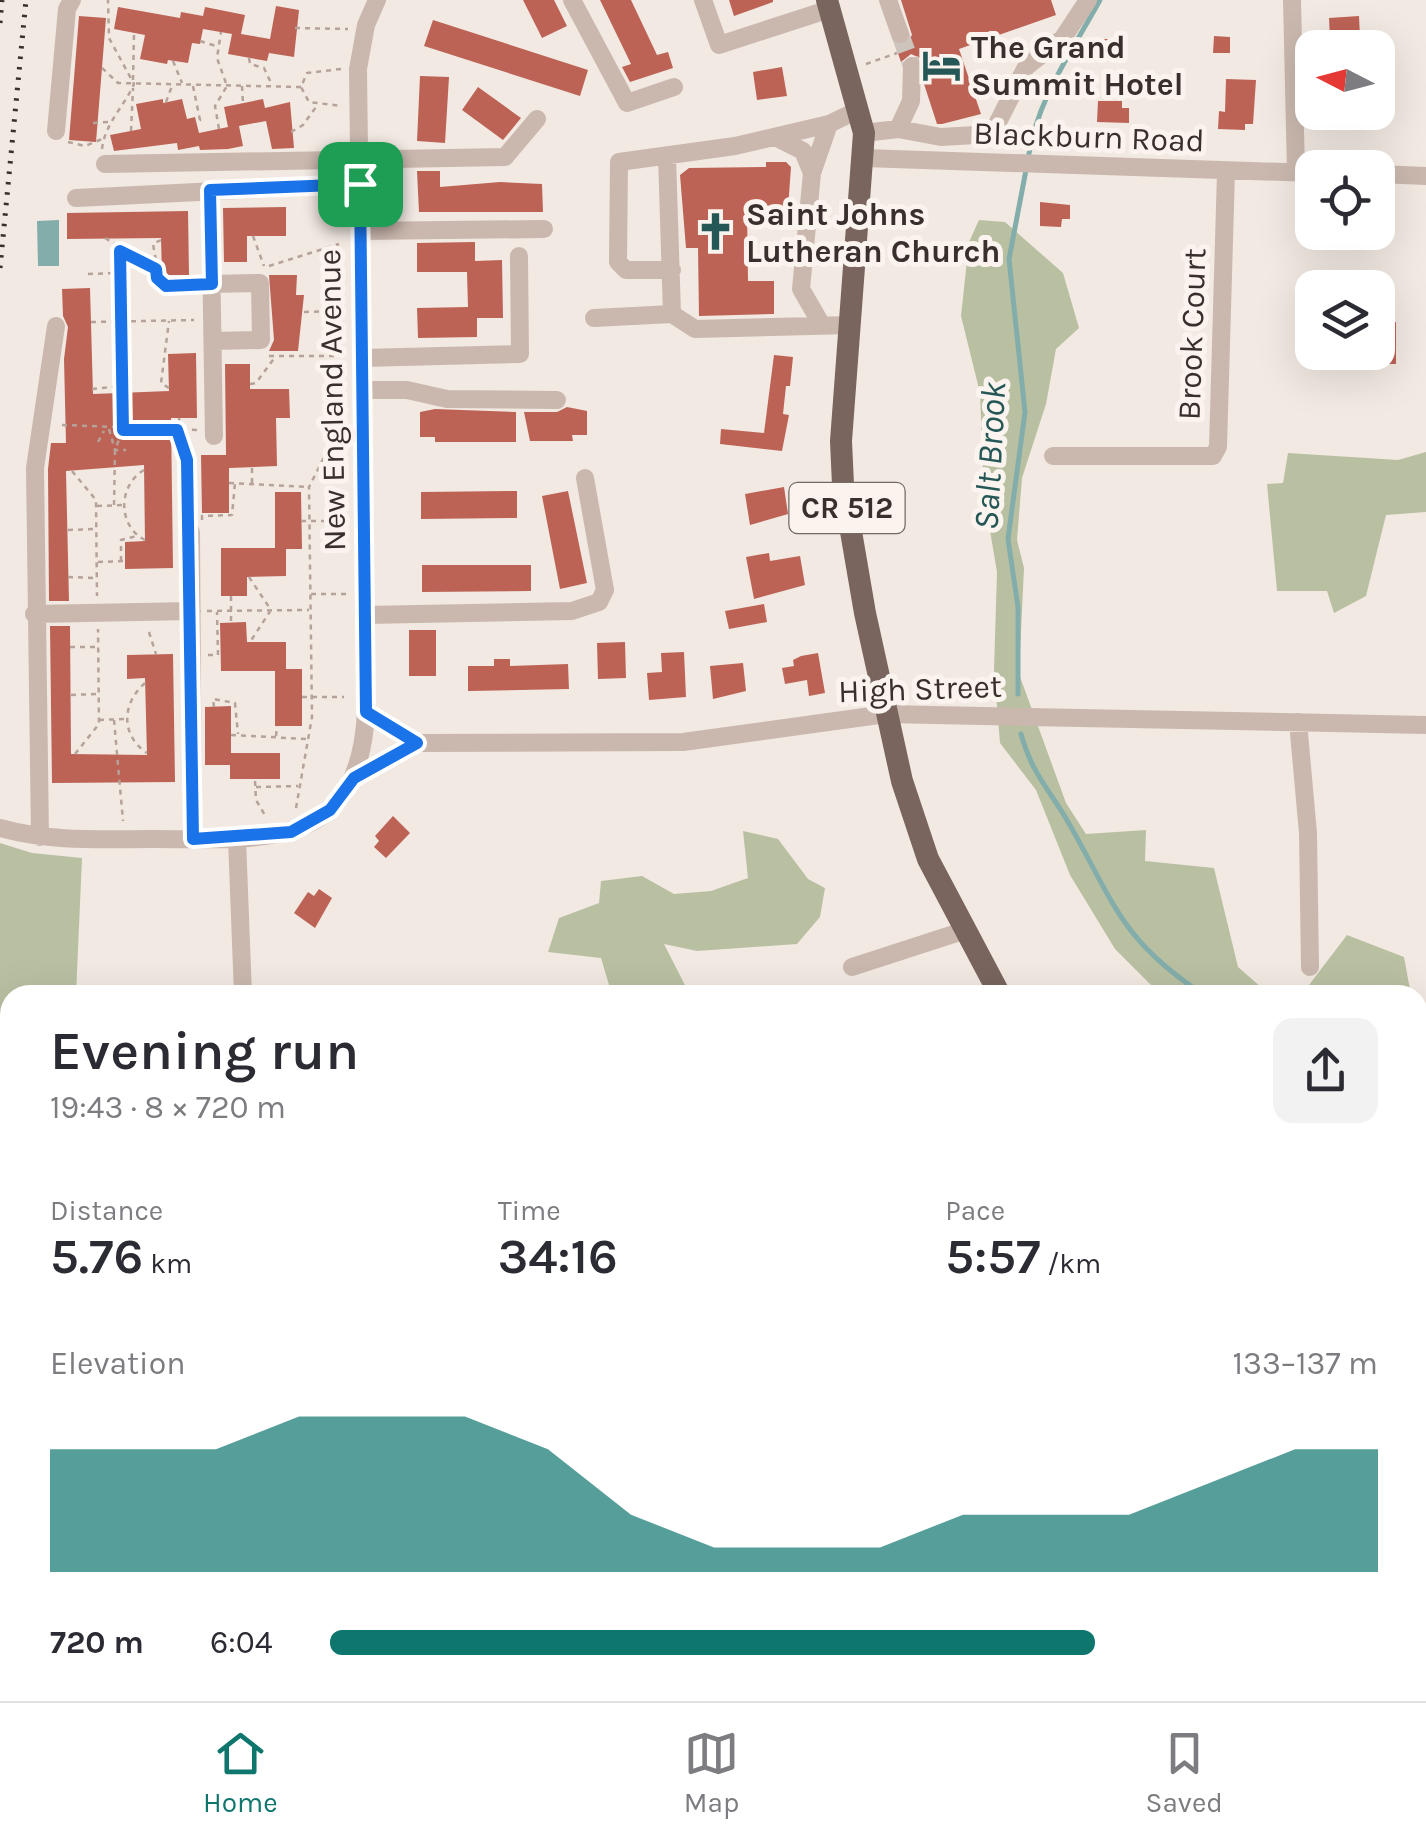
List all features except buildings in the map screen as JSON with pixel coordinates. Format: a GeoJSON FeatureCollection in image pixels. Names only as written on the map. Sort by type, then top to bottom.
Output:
{"type":"FeatureCollection","features":[{"type":"Feature","properties":{"kind":"main road","name":"CR 512"},"geometry":{"type":"LineString","coordinates":[[829,4],[861,122],[864,158],[842,402],[844,485],[886,714],[928,859],[994,985]]}},
{"type":"Feature","properties":{"kind":"street"},"geometry":{"type":"LineString","coordinates":[[56,131],[66,9],[72,0]]}},
{"type":"Feature","properties":{"kind":"street"},"geometry":{"type":"LineString","coordinates":[[572,0],[627,104],[674,88]]}},
{"type":"Feature","properties":{"kind":"street"},"geometry":{"type":"LineString","coordinates":[[703,0],[719,45],[829,4]]}},
{"type":"Feature","properties":{"kind":"street"},"geometry":{"type":"LineString","coordinates":[[888,0],[903,51],[911,101],[898,129]]}},
{"type":"Feature","properties":{"kind":"street"},"geometry":{"type":"LineString","coordinates":[[672,270],[626,270],[618,262],[620,162],[829,124],[861,122],[941,137],[976,135],[996,126],[1026,66],[1064,38],[1088,0]]}},
{"type":"Feature","properties":{"kind":"street"},"geometry":{"type":"LineString","coordinates":[[1292,0],[1302,150]]}},
{"type":"Feature","properties":{"kind":"street","name":"New England Avenue"},"geometry":{"type":"LineString","coordinates":[[364,743],[358,69],[375,1]]}},
{"type":"Feature","properties":{"kind":"street"},"geometry":{"type":"LineString","coordinates":[[105,164],[505,157],[537,119]]}},
{"type":"Feature","properties":{"kind":"street"},"geometry":{"type":"LineString","coordinates":[[784,328],[801,288],[812,173],[829,124]]}},
{"type":"Feature","properties":{"kind":"street"},"geometry":{"type":"LineString","coordinates":[[775,136],[803,152],[812,173]]}},
{"type":"Feature","properties":{"kind":"street"},"geometry":{"type":"LineString","coordinates":[[667,156],[672,314]]}},
{"type":"Feature","properties":{"kind":"street","name":"Blackburn Road"},"geometry":{"type":"LineString","coordinates":[[864,158],[1295,172]]}},
{"type":"Feature","properties":{"kind":"street","name":"Brook Court"},"geometry":{"type":"LineString","coordinates":[[1053,456],[1213,456],[1218,448],[1226,172]]}},
{"type":"Feature","properties":{"kind":"street"},"geometry":{"type":"LineString","coordinates":[[1395,175],[1426,176]]}},
{"type":"Feature","properties":{"kind":"street"},"geometry":{"type":"LineString","coordinates":[[76,198],[360,184]]}},
{"type":"Feature","properties":{"kind":"street"},"geometry":{"type":"LineString","coordinates":[[210,190],[214,433]]}},
{"type":"Feature","properties":{"kind":"street"},"geometry":{"type":"LineString","coordinates":[[360,231],[544,229]]}},
{"type":"Feature","properties":{"kind":"street"},"geometry":{"type":"LineString","coordinates":[[362,358],[520,354],[520,256]]}},
{"type":"Feature","properties":{"kind":"street"},"geometry":{"type":"LineString","coordinates":[[212,284],[260,283],[261,340],[213,341]]}},
{"type":"Feature","properties":{"kind":"street"},"geometry":{"type":"LineString","coordinates":[[801,288],[820,322]]}},
{"type":"Feature","properties":{"kind":"street"},"geometry":{"type":"LineString","coordinates":[[594,318],[672,314],[695,328],[850,324]]}},
{"type":"Feature","properties":{"kind":"street"},"geometry":{"type":"LineString","coordinates":[[40,838],[35,468],[56,326]]}},
{"type":"Feature","properties":{"kind":"street"},"geometry":{"type":"LineString","coordinates":[[362,390],[407,390],[448,399],[557,400]]}},
{"type":"Feature","properties":{"kind":"street"},"geometry":{"type":"LineString","coordinates":[[364,615],[572,610],[599,602],[604,590],[585,478]]}},
{"type":"Feature","properties":{"kind":"street"},"geometry":{"type":"LineString","coordinates":[[191,532],[193,839]]}},
{"type":"Feature","properties":{"kind":"street"},"geometry":{"type":"LineString","coordinates":[[34,614],[192,611]]}},
{"type":"Feature","properties":{"kind":"street"},"geometry":{"type":"LineString","coordinates":[[366,712],[417,743]]}},
{"type":"Feature","properties":{"kind":"street","name":"High Street"},"geometry":{"type":"LineString","coordinates":[[0,828],[40,838],[237,839],[291,832],[314,822],[354,778],[417,743],[683,742],[886,714],[1426,724]]}},
{"type":"Feature","properties":{"kind":"street"},"geometry":{"type":"LineString","coordinates":[[1298,722],[1308,833],[1310,967]]}},
{"type":"Feature","properties":{"kind":"street","name":"High Street"},"geometry":{"type":"LineString","coordinates":[[354,778],[364,743]]}},
{"type":"Feature","properties":{"kind":"street"},"geometry":{"type":"LineString","coordinates":[[237,839],[244,985]]}},
{"type":"Feature","properties":{"kind":"street"},"geometry":{"type":"LineString","coordinates":[[852,966],[963,932]]}},
{"type":"Feature","properties":{"kind":"path"},"geometry":{"type":"LineString","coordinates":[[108,0],[109,38],[134,84]]}},
{"type":"Feature","properties":{"kind":"path"},"geometry":{"type":"LineString","coordinates":[[295,28],[364,33]]}},
{"type":"Feature","properties":{"kind":"path"},"geometry":{"type":"LineString","coordinates":[[219,129],[215,106],[227,86],[218,46],[221,32]]}},
{"type":"Feature","properties":{"kind":"path"},"geometry":{"type":"LineString","coordinates":[[131,130],[134,33]]}},
{"type":"Feature","properties":{"kind":"path"},"geometry":{"type":"LineString","coordinates":[[100,37],[109,38]]}},
{"type":"Feature","properties":{"kind":"path"},"geometry":{"type":"LineString","coordinates":[[200,41],[218,46]]}},
{"type":"Feature","properties":{"kind":"path"},"geometry":{"type":"LineString","coordinates":[[870,62],[903,51]]}},
{"type":"Feature","properties":{"kind":"path"},"geometry":{"type":"LineString","coordinates":[[249,58],[250,64],[264,68],[273,87]]}},
{"type":"Feature","properties":{"kind":"path"},"geometry":{"type":"LineString","coordinates":[[174,61],[183,85]]}},
{"type":"Feature","properties":{"kind":"path"},"geometry":{"type":"LineString","coordinates":[[102,68],[118,83],[301,87]]}},
{"type":"Feature","properties":{"kind":"path"},"geometry":{"type":"LineString","coordinates":[[358,69],[316,70],[302,79],[301,87],[303,97],[317,106],[358,106]]}},
{"type":"Feature","properties":{"kind":"path"},"geometry":{"type":"LineString","coordinates":[[105,164],[103,138],[134,84]]}},
{"type":"Feature","properties":{"kind":"path"},"geometry":{"type":"LineString","coordinates":[[166,102],[173,84]]}},
{"type":"Feature","properties":{"kind":"path"},"geometry":{"type":"LineString","coordinates":[[193,85],[200,120],[196,121]]}},
{"type":"Feature","properties":{"kind":"path"},"geometry":{"type":"LineString","coordinates":[[242,86],[243,103]]}},
{"type":"Feature","properties":{"kind":"path"},"geometry":{"type":"LineString","coordinates":[[291,132],[303,125],[317,106]]}},
{"type":"Feature","properties":{"kind":"path"},"geometry":{"type":"LineString","coordinates":[[93,123],[110,122]]}},
{"type":"Feature","properties":{"kind":"path"},"geometry":{"type":"LineString","coordinates":[[56,131],[75,146],[103,138]]}},
{"type":"Feature","properties":{"kind":"path"},"geometry":{"type":"LineString","coordinates":[[253,236],[264,268]]}},
{"type":"Feature","properties":{"kind":"path"},"geometry":{"type":"LineString","coordinates":[[104,238],[156,269]]}},
{"type":"Feature","properties":{"kind":"path"},"geometry":{"type":"LineString","coordinates":[[162,240],[153,244],[157,278],[166,286],[212,284]]}},
{"type":"Feature","properties":{"kind":"path"},"geometry":{"type":"LineString","coordinates":[[253,283],[252,271],[339,244]]}},
{"type":"Feature","properties":{"kind":"path"},"geometry":{"type":"LineString","coordinates":[[114,506],[116,450],[123,430],[120,251]]}},
{"type":"Feature","properties":{"kind":"path"},"geometry":{"type":"LineString","coordinates":[[88,274],[120,273]]}},
{"type":"Feature","properties":{"kind":"path"},"geometry":{"type":"LineString","coordinates":[[304,312],[340,311]]}},
{"type":"Feature","properties":{"kind":"path"},"geometry":{"type":"LineString","coordinates":[[169,388],[161,383],[170,320]]}},
{"type":"Feature","properties":{"kind":"path"},"geometry":{"type":"LineString","coordinates":[[91,322],[212,320]]}},
{"type":"Feature","properties":{"kind":"path"},"geometry":{"type":"LineString","coordinates":[[251,340],[252,356],[362,358]]}},
{"type":"Feature","properties":{"kind":"path"},"geometry":{"type":"LineString","coordinates":[[250,384],[256,383],[276,356]]}},
{"type":"Feature","properties":{"kind":"path"},"geometry":{"type":"LineString","coordinates":[[92,389],[122,386]]}},
{"type":"Feature","properties":{"kind":"path"},"geometry":{"type":"LineString","coordinates":[[179,418],[178,430],[187,460],[191,532]]}},
{"type":"Feature","properties":{"kind":"path"},"geometry":{"type":"LineString","coordinates":[[40,422],[71,429],[214,433]]}},
{"type":"Feature","properties":{"kind":"path"},"geometry":{"type":"LineString","coordinates":[[295,814],[312,697],[310,487],[341,424]]}},
{"type":"Feature","properties":{"kind":"path"},"geometry":{"type":"LineString","coordinates":[[98,442],[107,429]]}},
{"type":"Feature","properties":{"kind":"path"},"geometry":{"type":"LineString","coordinates":[[107,429],[116,450]]}},
{"type":"Feature","properties":{"kind":"path"},"geometry":{"type":"LineString","coordinates":[[116,450],[126,450]]}},
{"type":"Feature","properties":{"kind":"path"},"geometry":{"type":"LineString","coordinates":[[106,464],[115,464]]}},
{"type":"Feature","properties":{"kind":"path"},"geometry":{"type":"LineString","coordinates":[[252,468],[252,484]]}},
{"type":"Feature","properties":{"kind":"path"},"geometry":{"type":"LineString","coordinates":[[144,470],[131,481],[124,506],[137,536],[145,540]]}},
{"type":"Feature","properties":{"kind":"path"},"geometry":{"type":"LineString","coordinates":[[191,532],[202,524],[202,516],[232,515],[232,483],[310,487]]}},
{"type":"Feature","properties":{"kind":"path"},"geometry":{"type":"LineString","coordinates":[[96,506],[124,506]]}},
{"type":"Feature","properties":{"kind":"path"},"geometry":{"type":"LineString","coordinates":[[301,522],[364,522]]}},
{"type":"Feature","properties":{"kind":"path"},"geometry":{"type":"LineString","coordinates":[[68,530],[96,529]]}},
{"type":"Feature","properties":{"kind":"path"},"geometry":{"type":"LineString","coordinates":[[97,562],[123,561],[121,540],[137,536]]}},
{"type":"Feature","properties":{"kind":"path"},"geometry":{"type":"LineString","coordinates":[[249,576],[271,610]]}},
{"type":"Feature","properties":{"kind":"path"},"geometry":{"type":"LineString","coordinates":[[68,578],[97,578]]}},
{"type":"Feature","properties":{"kind":"path"},"geometry":{"type":"LineString","coordinates":[[311,594],[364,594]]}},
{"type":"Feature","properties":{"kind":"path"},"geometry":{"type":"LineString","coordinates":[[231,596],[231,622]]}},
{"type":"Feature","properties":{"kind":"path"},"geometry":{"type":"LineString","coordinates":[[250,642],[271,610]]}},
{"type":"Feature","properties":{"kind":"path"},"geometry":{"type":"LineString","coordinates":[[192,611],[311,610]]}},
{"type":"Feature","properties":{"kind":"path"},"geometry":{"type":"LineString","coordinates":[[192,655],[218,654],[217,611]]}},
{"type":"Feature","properties":{"kind":"path"},"geometry":{"type":"LineString","coordinates":[[148,612],[149,637],[156,654]]}},
{"type":"Feature","properties":{"kind":"path"},"geometry":{"type":"LineString","coordinates":[[70,647],[98,646]]}},
{"type":"Feature","properties":{"kind":"path"},"geometry":{"type":"LineString","coordinates":[[146,683],[133,696],[127,719],[133,742],[147,752]]}},
{"type":"Feature","properties":{"kind":"path"},"geometry":{"type":"LineString","coordinates":[[70,694],[99,694]]}},
{"type":"Feature","properties":{"kind":"path"},"geometry":{"type":"LineString","coordinates":[[302,697],[344,697]]}},
{"type":"Feature","properties":{"kind":"path"},"geometry":{"type":"LineString","coordinates":[[214,706],[213,699],[236,704],[238,736]]}},
{"type":"Feature","properties":{"kind":"path"},"geometry":{"type":"LineString","coordinates":[[99,720],[127,719]]}},
{"type":"Feature","properties":{"kind":"path"},"geometry":{"type":"LineString","coordinates":[[114,720],[123,827]]}},
{"type":"Feature","properties":{"kind":"path"},"geometry":{"type":"LineString","coordinates":[[276,738],[277,726]]}},
{"type":"Feature","properties":{"kind":"path"},"geometry":{"type":"LineString","coordinates":[[231,735],[308,739]]}},
{"type":"Feature","properties":{"kind":"path"},"geometry":{"type":"LineString","coordinates":[[110,760],[117,760]]}},
{"type":"Feature","properties":{"kind":"path"},"geometry":{"type":"LineString","coordinates":[[118,774],[126,774]]}},
{"type":"Feature","properties":{"kind":"path"},"geometry":{"type":"LineString","coordinates":[[255,781],[256,800],[268,823]]}},
{"type":"Feature","properties":{"kind":"path"},"geometry":{"type":"LineString","coordinates":[[255,787],[300,786]]}},
{"type":"Feature","properties":{"kind":"green space"},"geometry":{"type":"Polygon","coordinates":[[[979,220],[1005,222],[1063,273],[1079,328],[1056,349],[1046,404],[1022,478],[1017,540],[1024,568],[1019,674],[1066,803],[1086,834],[1146,830],[1145,861],[1214,868],[1238,967],[1259,985],[1151,985],[1115,949],[1070,875],[1036,790],[1000,743],[994,670],[997,572],[984,495],[980,393],[961,316],[969,242],[979,220]]]}},
{"type":"Feature","properties":{"kind":"green space"},"geometry":{"type":"Polygon","coordinates":[[[1426,452],[1426,512],[1386,515],[1366,596],[1334,613],[1327,591],[1277,591],[1267,484],[1283,483],[1288,453],[1398,460],[1426,452]]]}},
{"type":"Feature","properties":{"kind":"green space"},"geometry":{"type":"Polygon","coordinates":[[[743,831],[778,839],[808,879],[825,888],[820,917],[797,944],[697,951],[664,944],[685,985],[609,985],[601,958],[548,952],[559,918],[599,903],[601,881],[642,876],[674,894],[711,891],[748,878],[743,831]]]}},
{"type":"Feature","properties":{"kind":"green space"},"geometry":{"type":"Polygon","coordinates":[[[0,843],[32,853],[82,858],[76,985],[0,985],[0,843]]]}},
{"type":"Feature","properties":{"kind":"green space"},"geometry":{"type":"Polygon","coordinates":[[[1347,935],[1404,957],[1409,985],[1309,985],[1347,935]]]}},
{"type":"Feature","properties":{"kind":"water"},"geometry":{"type":"Polygon","coordinates":[[[59,220],[59,266],[38,266],[37,221],[59,220]]]}},
{"type":"Feature","properties":{"kind":"waterway","name":"Salt Brook"},"geometry":{"type":"LineString","coordinates":[[1028,159],[1047,96],[1100,0]]}},
{"type":"Feature","properties":{"kind":"waterway","name":"Salt Brook"},"geometry":{"type":"LineString","coordinates":[[1018,694],[1018,607],[1008,539],[1025,412],[1009,259],[1026,170]]}},
{"type":"Feature","properties":{"kind":"waterway","name":"Salt Brook"},"geometry":{"type":"LineString","coordinates":[[1021,734],[1034,768],[1120,915],[1152,954],[1190,985]]}},
{"type":"Feature","properties":{"kind":"tunnel"},"geometry":{"type":"LineString","coordinates":[[900,34],[912,66]]}},
{"type":"Feature","properties":{"kind":"railway"},"geometry":{"type":"LineString","coordinates":[[0,23],[2,0]]}},
{"type":"Feature","properties":{"kind":"railway"},"geometry":{"type":"LineString","coordinates":[[0,268],[26,0]]}},
{"type":"Feature","properties":{"kind":"place","name":"The Grand Summit Hotel"},"geometry":{"type":"Point","coordinates":[941,65]}},
{"type":"Feature","properties":{"kind":"place","name":"Saint Johns Lutheran Church"},"geometry":{"type":"Point","coordinates":[716,232]}},
{"type":"Feature","properties":{"kind":"route"},"geometry":{"type":"LineString","coordinates":[[360,184],[366,712],[417,743],[354,778],[330,810],[291,832],[237,839],[193,839],[187,460],[177,430],[123,430],[120,251],[156,269],[157,278],[166,286],[212,284],[210,190],[360,184]]}}]}
